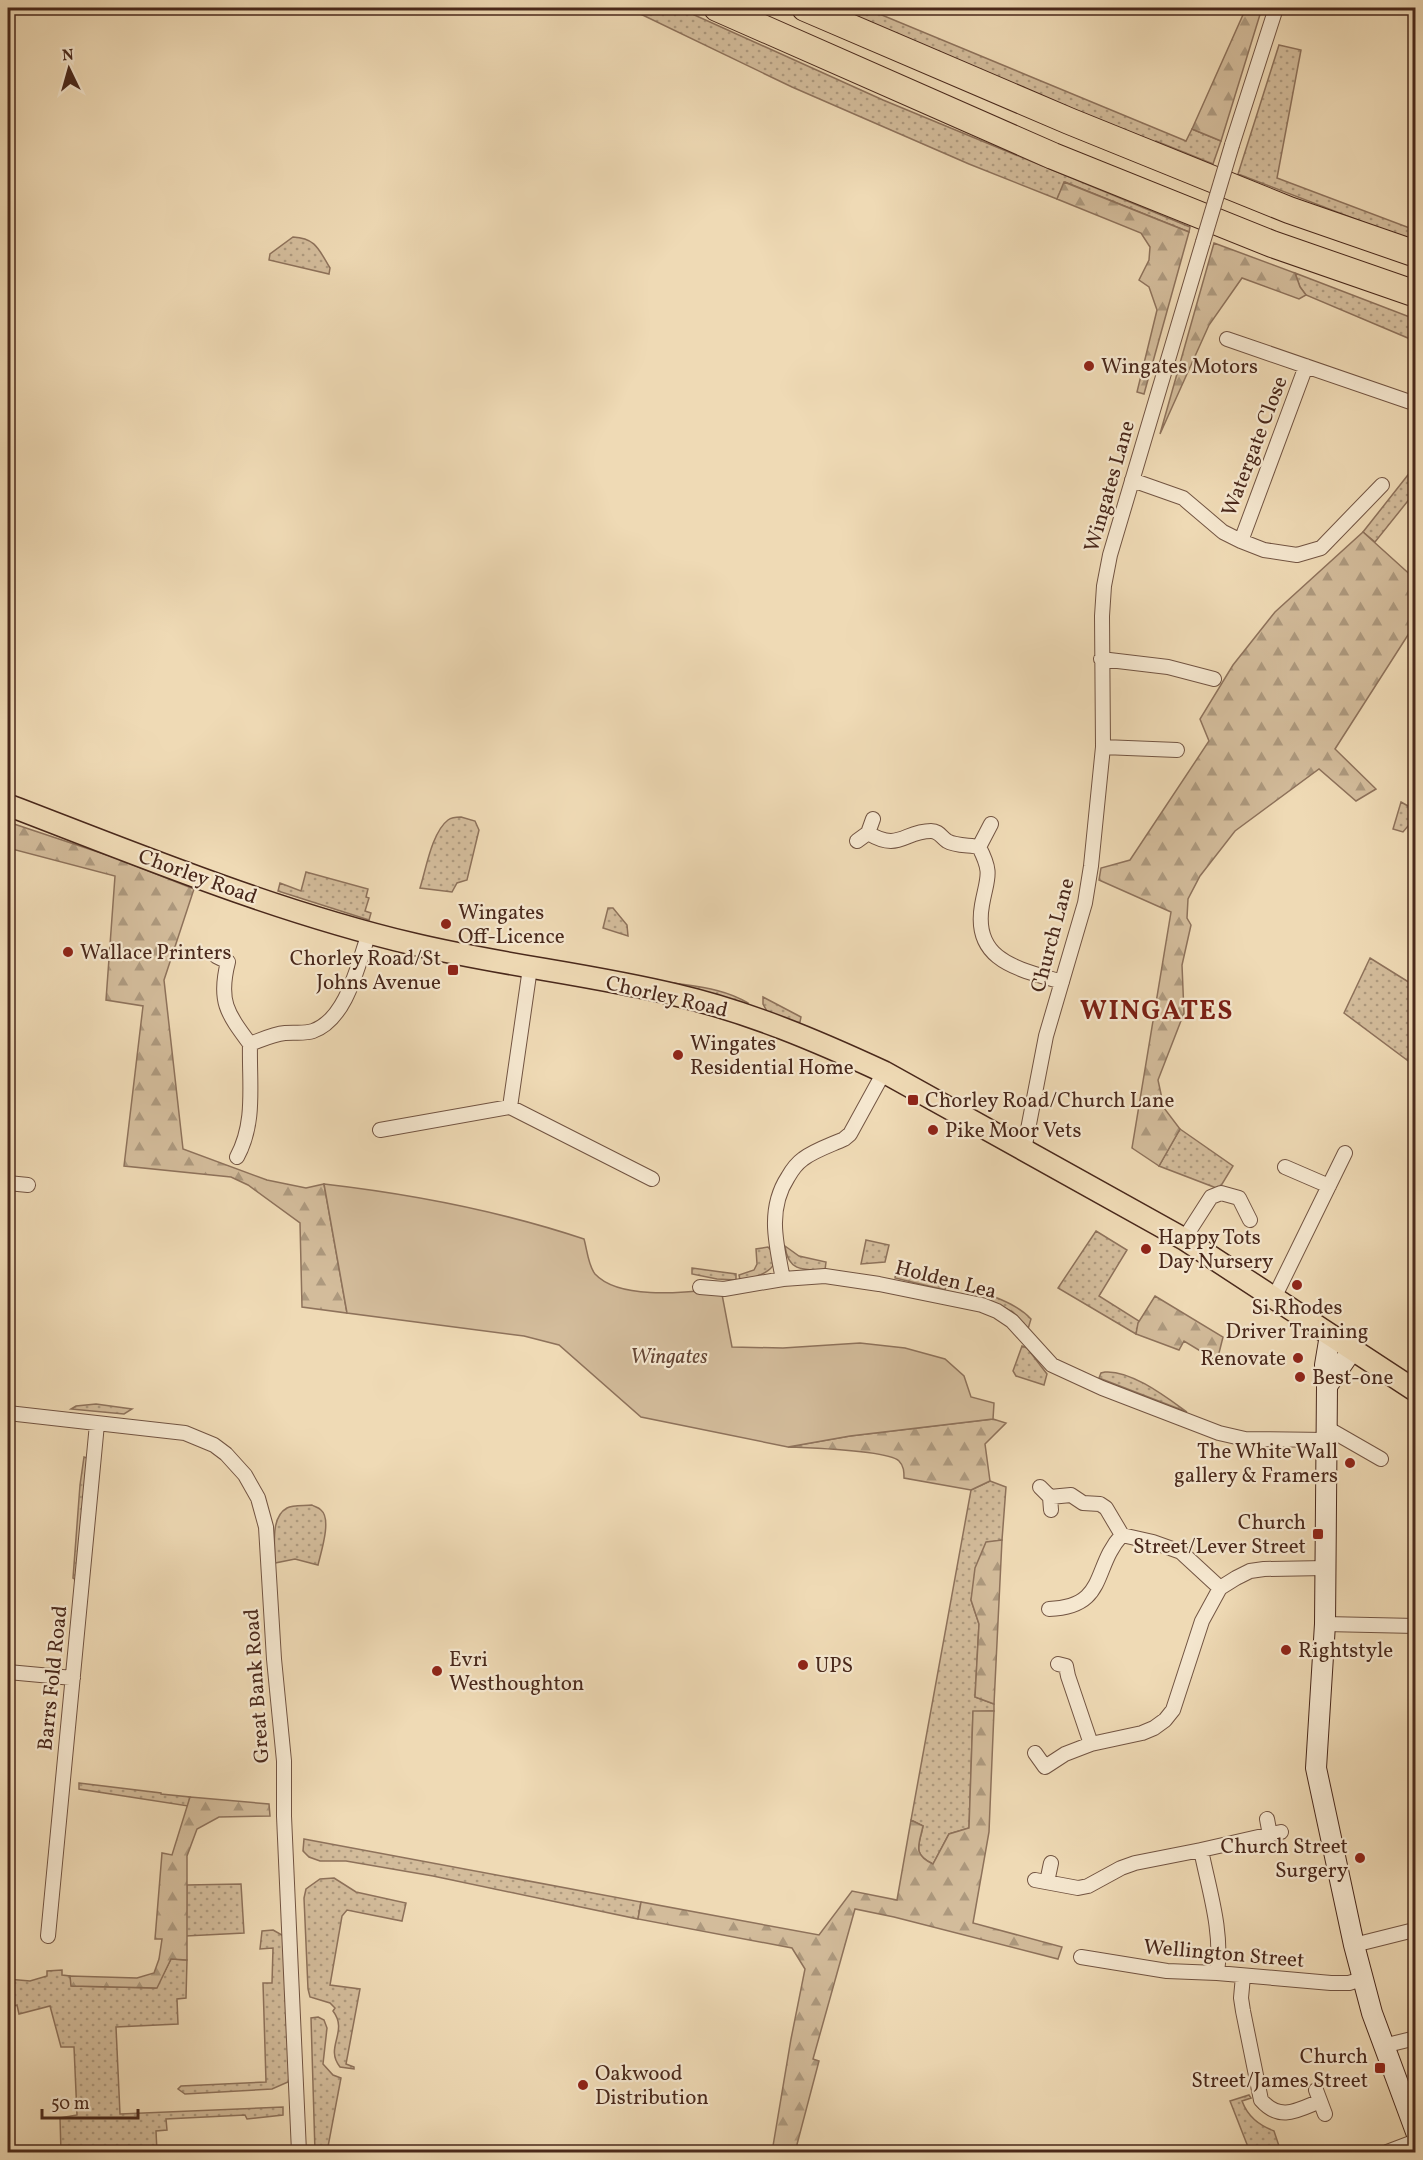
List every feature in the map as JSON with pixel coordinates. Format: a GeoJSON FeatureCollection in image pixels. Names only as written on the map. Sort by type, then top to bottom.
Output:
{"type":"FeatureCollection","features":[{"type":"Feature","properties":{"kind":"highway"},"geometry":{"type":"LineString","coordinates":[[717,8],[1053,156],[1272,244],[1416,294]]}},
{"type":"Feature","properties":{"kind":"highway"},"geometry":{"type":"LineString","coordinates":[[805,8],[1069,121],[1289,210],[1416,254]]}},
{"type":"Feature","properties":{"kind":"main road","name":"Chorley Road"},"geometry":{"type":"LineString","coordinates":[[8,805],[210,882],[341,926],[415,945],[677,995],[759,1018],[884,1072],[1184,1239],[1341,1342],[1414,1386]]}},
{"type":"Feature","properties":{"kind":"main road"},"geometry":{"type":"LineString","coordinates":[[1327,1386],[1341,1342]]}},
{"type":"Feature","properties":{"kind":"main road"},"geometry":{"type":"LineString","coordinates":[[1341,1342],[1325,1365],[1327,1386],[1325,1624],[1316,1768],[1362,1979],[1383,2046],[1416,2132]]}},
{"type":"Feature","properties":{"kind":"street","name":"Wingates Lane"},"geometry":{"type":"LineString","coordinates":[[1104,729],[1101,659],[1104,586],[1112,546],[1232,145],[1276,8]]}},
{"type":"Feature","properties":{"kind":"street","name":"Watergate Close"},"geometry":{"type":"LineString","coordinates":[[1227,339],[1416,404]]}},
{"type":"Feature","properties":{"kind":"street","name":"Watergate Close"},"geometry":{"type":"LineString","coordinates":[[1241,541],[1306,366]]}},
{"type":"Feature","properties":{"kind":"street"},"geometry":{"type":"LineString","coordinates":[[1132,480],[1183,498],[1223,531],[1241,541],[1263,550],[1297,555],[1321,548],[1382,485]]}},
{"type":"Feature","properties":{"kind":"street"},"geometry":{"type":"LineString","coordinates":[[1101,659],[1168,667],[1214,679]]}},
{"type":"Feature","properties":{"kind":"street","name":"Church Lane"},"geometry":{"type":"LineString","coordinates":[[1024,1150],[1046,1036],[1085,903],[1091,866],[1104,729]]}},
{"type":"Feature","properties":{"kind":"street"},"geometry":{"type":"LineString","coordinates":[[1103,747],[1177,750]]}},
{"type":"Feature","properties":{"kind":"street"},"geometry":{"type":"LineString","coordinates":[[873,819],[862,837],[898,841],[937,831],[947,841],[979,847]]}},
{"type":"Feature","properties":{"kind":"street"},"geometry":{"type":"LineString","coordinates":[[979,847],[991,824]]}},
{"type":"Feature","properties":{"kind":"street"},"geometry":{"type":"LineString","coordinates":[[979,847],[986,859],[989,873],[981,920],[988,947],[1006,964],[1062,982]]}},
{"type":"Feature","properties":{"kind":"street"},"geometry":{"type":"LineString","coordinates":[[250,1044],[278,1034],[313,1031],[330,1021],[338,1013],[344,1001],[369,933]]}},
{"type":"Feature","properties":{"kind":"street"},"geometry":{"type":"LineString","coordinates":[[237,1157],[249,1143],[250,1044],[226,1007],[222,959],[242,968]]}},
{"type":"Feature","properties":{"kind":"street"},"geometry":{"type":"LineString","coordinates":[[510,1107],[530,968]]}},
{"type":"Feature","properties":{"kind":"street"},"geometry":{"type":"LineString","coordinates":[[783,1279],[774,1225],[775,1210],[782,1188],[796,1165],[804,1158],[850,1134],[884,1072]]}},
{"type":"Feature","properties":{"kind":"street"},"geometry":{"type":"LineString","coordinates":[[380,1130],[510,1107],[649,1173]]}},
{"type":"Feature","properties":{"kind":"street"},"geometry":{"type":"LineString","coordinates":[[1274,1298],[1345,1153]]}},
{"type":"Feature","properties":{"kind":"street"},"geometry":{"type":"LineString","coordinates":[[1285,1167],[1329,1186]]}},
{"type":"Feature","properties":{"kind":"street"},"geometry":{"type":"LineString","coordinates":[[8,1183],[28,1185]]}},
{"type":"Feature","properties":{"kind":"street"},"geometry":{"type":"LineString","coordinates":[[1184,1239],[1211,1197],[1221,1193],[1239,1198],[1250,1220]]}},
{"type":"Feature","properties":{"kind":"street","name":"Holden Lea"},"geometry":{"type":"LineString","coordinates":[[700,1287],[724,1289],[783,1279],[825,1276],[982,1305],[1012,1321],[1052,1365],[1102,1388],[1219,1433],[1260,1440],[1327,1434]]}},
{"type":"Feature","properties":{"kind":"street","name":"Great Bank Road"},"geometry":{"type":"LineString","coordinates":[[8,1413],[171,1430],[199,1437],[214,1444],[226,1454],[252,1486],[266,1527],[274,1659],[283,1753],[299,2152]]}},
{"type":"Feature","properties":{"kind":"street","name":"Barrs Fold Road"},"geometry":{"type":"LineString","coordinates":[[48,1936],[97,1424]]}},
{"type":"Feature","properties":{"kind":"street"},"geometry":{"type":"LineString","coordinates":[[1327,1434],[1381,1459]]}},
{"type":"Feature","properties":{"kind":"street"},"geometry":{"type":"LineString","coordinates":[[1047,1498],[1071,1496],[1083,1503],[1100,1504],[1106,1508],[1122,1535],[1153,1542],[1181,1552],[1220,1588]]}},
{"type":"Feature","properties":{"kind":"street"},"geometry":{"type":"LineString","coordinates":[[1049,1609],[1083,1608],[1115,1542],[1122,1535]]}},
{"type":"Feature","properties":{"kind":"street"},"geometry":{"type":"LineString","coordinates":[[1035,1753],[1041,1771],[1065,1754],[1091,1744],[1142,1733],[1154,1728],[1173,1710],[1202,1621],[1220,1588],[1236,1578],[1257,1570],[1326,1568]]}},
{"type":"Feature","properties":{"kind":"street"},"geometry":{"type":"LineString","coordinates":[[1325,1624],[1416,1626]]}},
{"type":"Feature","properties":{"kind":"street"},"geometry":{"type":"LineString","coordinates":[[1067,1664],[1068,1676],[1091,1744]]}},
{"type":"Feature","properties":{"kind":"street"},"geometry":{"type":"LineString","coordinates":[[8,1672],[73,1678]]}},
{"type":"Feature","properties":{"kind":"street"},"geometry":{"type":"LineString","coordinates":[[1051,1863],[1041,1881],[1078,1888],[1088,1886],[1135,1863],[1276,1833],[1267,1819]]}},
{"type":"Feature","properties":{"kind":"street"},"geometry":{"type":"LineString","coordinates":[[1201,1850],[1217,1928],[1219,1958],[1217,1972]]}},
{"type":"Feature","properties":{"kind":"street"},"geometry":{"type":"LineString","coordinates":[[1354,1945],[1414,1930]]}},
{"type":"Feature","properties":{"kind":"street","name":"Wellington Street"},"geometry":{"type":"LineString","coordinates":[[1081,1957],[1167,1971],[1217,1972],[1331,1983],[1349,1983],[1362,1979]]}},
{"type":"Feature","properties":{"kind":"street"},"geometry":{"type":"LineString","coordinates":[[1243,1976],[1241,1998],[1261,2100],[1267,2108],[1287,2113],[1320,2102]]}},
{"type":"Feature","properties":{"kind":"street"},"geometry":{"type":"LineString","coordinates":[[1383,2046],[1416,2037]]}},
{"type":"Feature","properties":{"kind":"street"},"geometry":{"type":"LineString","coordinates":[[1387,2152],[1416,2141]]}},
{"type":"Feature","properties":{"kind":"green space"},"geometry":{"type":"Polygon","coordinates":[[[628,8],[679,8],[883,100],[1190,227],[1189,232],[1065,182],[1057,199],[969,164],[792,87],[628,8]]]}},
{"type":"Feature","properties":{"kind":"green space"},"geometry":{"type":"Polygon","coordinates":[[[835,8],[865,8],[1186,141],[1192,129],[1221,141],[1213,164],[1156,141],[1155,144],[835,8]]]}},
{"type":"Feature","properties":{"kind":"green space"},"geometry":{"type":"Polygon","coordinates":[[[1246,8],[1262,8],[1221,141],[1192,129],[1246,8]]]}},
{"type":"Feature","properties":{"kind":"green space"},"geometry":{"type":"Polygon","coordinates":[[[1279,45],[1301,50],[1277,178],[1415,230],[1415,242],[1238,174],[1279,45]]]}},
{"type":"Feature","properties":{"kind":"green space"},"geometry":{"type":"Polygon","coordinates":[[[1064,182],[1189,232],[1144,394],[1137,392],[1157,310],[1149,287],[1139,280],[1149,260],[1150,247],[1141,233],[1057,199],[1064,182]]]}},
{"type":"Feature","properties":{"kind":"green space"},"geometry":{"type":"Polygon","coordinates":[[[293,237],[307,240],[316,246],[330,268],[329,274],[269,260],[270,254],[293,237]]]}},
{"type":"Feature","properties":{"kind":"green space"},"geometry":{"type":"Polygon","coordinates":[[[1214,243],[1295,273],[1306,295],[1299,299],[1242,278],[1209,325],[1160,434],[1214,243]]]}},
{"type":"Feature","properties":{"kind":"green space"},"geometry":{"type":"Polygon","coordinates":[[[1295,273],[1415,319],[1415,341],[1306,295],[1295,273]]]}},
{"type":"Feature","properties":{"kind":"green space"},"geometry":{"type":"Polygon","coordinates":[[[1415,466],[1415,492],[1375,542],[1363,532],[1415,466]]]}},
{"type":"Feature","properties":{"kind":"green space"},"geometry":{"type":"Polygon","coordinates":[[[1363,532],[1415,579],[1415,624],[1335,749],[1376,789],[1356,801],[1319,769],[1235,831],[1200,876],[1188,899],[1187,918],[1191,925],[1182,965],[1184,1013],[1158,1080],[1164,1108],[1180,1129],[1159,1166],[1132,1148],[1171,912],[1099,880],[1101,868],[1130,860],[1209,741],[1200,719],[1233,665],[1275,612],[1363,532]]]}},
{"type":"Feature","properties":{"kind":"green space"},"geometry":{"type":"Polygon","coordinates":[[[1401,802],[1415,810],[1415,827],[1408,826],[1403,832],[1393,829],[1401,802]]]}},
{"type":"Feature","properties":{"kind":"green space"},"geometry":{"type":"Polygon","coordinates":[[[461,817],[475,821],[479,830],[467,880],[457,883],[452,892],[420,888],[430,851],[442,826],[448,820],[461,817]]]}},
{"type":"Feature","properties":{"kind":"green space"},"geometry":{"type":"Polygon","coordinates":[[[8,822],[116,858],[194,889],[164,980],[183,1149],[267,1180],[306,1188],[324,1184],[347,1313],[302,1307],[300,1223],[248,1185],[231,1177],[124,1166],[143,1006],[106,1000],[115,876],[8,848],[8,822]]]}},
{"type":"Feature","properties":{"kind":"green space"},"geometry":{"type":"Polygon","coordinates":[[[306,872],[368,889],[366,897],[369,898],[365,911],[371,913],[369,920],[278,891],[280,883],[301,891],[306,872]]]}},
{"type":"Feature","properties":{"kind":"green space"},"geometry":{"type":"Polygon","coordinates":[[[608,908],[613,908],[627,925],[628,936],[603,928],[608,908]]]}},
{"type":"Feature","properties":{"kind":"green space"},"geometry":{"type":"Polygon","coordinates":[[[1370,958],[1415,986],[1415,1066],[1344,1013],[1370,958]]]}},
{"type":"Feature","properties":{"kind":"green space"},"geometry":{"type":"Polygon","coordinates":[[[674,983],[703,987],[748,1003],[747,1006],[672,985],[674,983]]]}},
{"type":"Feature","properties":{"kind":"green space"},"geometry":{"type":"Polygon","coordinates":[[[763,997],[801,1017],[800,1022],[796,1023],[768,1013],[763,1004],[763,997]]]}},
{"type":"Feature","properties":{"kind":"green space"},"geometry":{"type":"Polygon","coordinates":[[[1180,1129],[1233,1166],[1219,1189],[1159,1166],[1180,1129]]]}},
{"type":"Feature","properties":{"kind":"green space","name":"Wingates"},"geometry":{"type":"Polygon","coordinates":[[[324,1184],[455,1205],[520,1220],[584,1239],[589,1262],[595,1274],[606,1283],[621,1288],[655,1293],[721,1289],[732,1347],[783,1348],[860,1343],[905,1348],[945,1359],[964,1376],[971,1397],[994,1403],[993,1419],[850,1436],[788,1447],[641,1417],[559,1345],[524,1336],[347,1313],[324,1184]]]}},
{"type":"Feature","properties":{"kind":"green space"},"geometry":{"type":"Polygon","coordinates":[[[1096,1231],[1127,1250],[1099,1296],[1139,1321],[1136,1334],[1058,1288],[1096,1231]]]}},
{"type":"Feature","properties":{"kind":"green space"},"geometry":{"type":"Polygon","coordinates":[[[866,1240],[889,1245],[885,1262],[861,1264],[866,1240]]]}},
{"type":"Feature","properties":{"kind":"green space"},"geometry":{"type":"Polygon","coordinates":[[[785,1246],[799,1256],[826,1262],[825,1270],[804,1269],[793,1265],[785,1246]]]}},
{"type":"Feature","properties":{"kind":"green space"},"geometry":{"type":"Polygon","coordinates":[[[768,1247],[775,1261],[773,1266],[768,1271],[754,1277],[740,1280],[739,1275],[754,1270],[757,1264],[756,1249],[768,1247]]]}},
{"type":"Feature","properties":{"kind":"green space"},"geometry":{"type":"Polygon","coordinates":[[[692,1268],[736,1274],[736,1280],[692,1274],[692,1268]]]}},
{"type":"Feature","properties":{"kind":"green space"},"geometry":{"type":"Polygon","coordinates":[[[896,1271],[947,1283],[945,1290],[895,1278],[896,1271]]]}},
{"type":"Feature","properties":{"kind":"green space"},"geometry":{"type":"Polygon","coordinates":[[[987,1294],[1011,1304],[1027,1315],[1031,1319],[1028,1329],[1013,1312],[986,1299],[987,1294]]]}},
{"type":"Feature","properties":{"kind":"green space"},"geometry":{"type":"Polygon","coordinates":[[[1155,1296],[1223,1337],[1217,1361],[1184,1341],[1179,1350],[1136,1334],[1138,1323],[1155,1296]]]}},
{"type":"Feature","properties":{"kind":"green space"},"geometry":{"type":"Polygon","coordinates":[[[1022,1346],[1027,1348],[1047,1374],[1044,1385],[1016,1376],[1013,1371],[1022,1346]]]}},
{"type":"Feature","properties":{"kind":"green space"},"geometry":{"type":"Polygon","coordinates":[[[1101,1373],[1126,1375],[1137,1380],[1187,1412],[1099,1378],[1101,1373]]]}},
{"type":"Feature","properties":{"kind":"green space"},"geometry":{"type":"Polygon","coordinates":[[[96,1404],[132,1409],[124,1414],[71,1409],[76,1406],[96,1404]]]}},
{"type":"Feature","properties":{"kind":"green space"},"geometry":{"type":"Polygon","coordinates":[[[993,1419],[1006,1423],[985,1444],[990,1481],[971,1490],[904,1478],[903,1467],[899,1461],[880,1454],[788,1447],[850,1436],[993,1419]]]}},
{"type":"Feature","properties":{"kind":"green space"},"geometry":{"type":"Polygon","coordinates":[[[84,1457],[87,1458],[76,1580],[73,1578],[84,1457]]]}},
{"type":"Feature","properties":{"kind":"green space"},"geometry":{"type":"Polygon","coordinates":[[[990,1481],[1006,1487],[1002,1540],[986,1543],[971,1600],[979,1624],[975,1697],[994,1704],[994,1711],[973,1712],[969,1828],[949,1834],[933,1864],[920,1853],[919,1844],[923,1826],[911,1820],[971,1490],[990,1481]]]}},
{"type":"Feature","properties":{"kind":"green space"},"geometry":{"type":"Polygon","coordinates":[[[312,1505],[321,1510],[326,1521],[318,1565],[295,1559],[275,1563],[275,1533],[278,1518],[287,1508],[312,1505]]]}},
{"type":"Feature","properties":{"kind":"green space"},"geometry":{"type":"Polygon","coordinates":[[[1002,1540],[994,1704],[975,1697],[979,1624],[971,1600],[975,1568],[986,1542],[1002,1540]]]}},
{"type":"Feature","properties":{"kind":"green space"},"geometry":{"type":"Polygon","coordinates":[[[973,1711],[994,1711],[989,1832],[973,1923],[1062,1947],[1058,1959],[855,1909],[813,2059],[819,2061],[795,2152],[772,2152],[805,1969],[792,1948],[638,1919],[641,1902],[819,1935],[852,1891],[897,1900],[911,1820],[923,1826],[919,1844],[920,1853],[933,1864],[949,1834],[969,1828],[973,1711]]]}},
{"type":"Feature","properties":{"kind":"green space"},"geometry":{"type":"Polygon","coordinates":[[[79,1783],[190,1797],[188,1806],[79,1789],[79,1783]]]}},
{"type":"Feature","properties":{"kind":"green space"},"geometry":{"type":"Polygon","coordinates":[[[190,1797],[269,1804],[270,1816],[219,1817],[197,1829],[187,1856],[187,1960],[171,1959],[157,1988],[71,1986],[70,1976],[137,1978],[154,1973],[162,1939],[155,1939],[162,1853],[172,1855],[190,1797]]]}},
{"type":"Feature","properties":{"kind":"green space"},"geometry":{"type":"Polygon","coordinates":[[[304,1839],[641,1902],[638,1919],[433,1876],[346,1861],[320,1861],[309,1857],[303,1851],[304,1839]]]}},
{"type":"Feature","properties":{"kind":"green space"},"geometry":{"type":"Polygon","coordinates":[[[334,1878],[356,1892],[406,1903],[402,1921],[347,1910],[342,1916],[330,1985],[360,1989],[346,2064],[354,2069],[340,2067],[336,2060],[334,2053],[339,2026],[333,2011],[335,2008],[330,2003],[310,1997],[308,1989],[304,1898],[306,1889],[320,1879],[334,1878]]]}},
{"type":"Feature","properties":{"kind":"green space"},"geometry":{"type":"Polygon","coordinates":[[[241,1884],[244,1933],[186,1936],[187,1885],[241,1884]]]}},
{"type":"Feature","properties":{"kind":"green space"},"geometry":{"type":"Polygon","coordinates":[[[273,1930],[282,1935],[284,1939],[290,2073],[288,2082],[272,2089],[185,2094],[178,2089],[181,2086],[266,2082],[263,1983],[272,1983],[273,1948],[260,1949],[262,1931],[273,1930]]]}},
{"type":"Feature","properties":{"kind":"green space"},"geometry":{"type":"Polygon","coordinates":[[[171,1959],[187,1960],[186,1998],[177,1999],[178,2024],[116,2027],[120,2114],[283,2107],[283,2115],[247,2119],[245,2115],[166,2119],[167,2130],[156,2131],[157,2152],[61,2152],[60,2118],[77,2115],[74,2047],[61,2047],[50,2006],[19,2014],[17,2005],[8,2008],[8,1979],[30,1981],[47,1976],[47,1971],[62,1970],[62,1975],[70,1976],[72,1986],[156,1988],[171,1959]]]}},
{"type":"Feature","properties":{"kind":"green space"},"geometry":{"type":"Polygon","coordinates":[[[318,2017],[324,2020],[327,2028],[323,2064],[333,2075],[341,2078],[327,2152],[315,2152],[311,2018],[318,2017]]]}},
{"type":"Feature","properties":{"kind":"green space"},"geometry":{"type":"Polygon","coordinates":[[[1249,2095],[1251,2098],[1242,2101],[1244,2107],[1255,2120],[1274,2131],[1281,2152],[1250,2152],[1230,2101],[1249,2095]]]}},
{"type":"Feature","properties":{"kind":"place","name":"Wingates Motors"},"geometry":{"type":"Point","coordinates":[1089,366]}},
{"type":"Feature","properties":{"kind":"place","name":"Wingates Off-Licence"},"geometry":{"type":"Point","coordinates":[446,924]}},
{"type":"Feature","properties":{"kind":"place","name":"Wallace Printers"},"geometry":{"type":"Point","coordinates":[68,952]}},
{"type":"Feature","properties":{"kind":"place","name":"Chorley Road/St Johns Avenue"},"geometry":{"type":"Point","coordinates":[453,970]}},
{"type":"Feature","properties":{"kind":"place","name":"Wingates Residential Home"},"geometry":{"type":"Point","coordinates":[678,1055]}},
{"type":"Feature","properties":{"kind":"place","name":"Chorley Road/Church Lane"},"geometry":{"type":"Point","coordinates":[913,1100]}},
{"type":"Feature","properties":{"kind":"place","name":"Pike Moor Vets"},"geometry":{"type":"Point","coordinates":[933,1130]}},
{"type":"Feature","properties":{"kind":"place","name":"Happy Tots Day Nursery"},"geometry":{"type":"Point","coordinates":[1146,1249]}},
{"type":"Feature","properties":{"kind":"place","name":"Si Rhodes Driver Training"},"geometry":{"type":"Point","coordinates":[1297,1285]}},
{"type":"Feature","properties":{"kind":"place","name":"Renovate"},"geometry":{"type":"Point","coordinates":[1298,1358]}},
{"type":"Feature","properties":{"kind":"place","name":"Best-one"},"geometry":{"type":"Point","coordinates":[1300,1377]}},
{"type":"Feature","properties":{"kind":"place","name":"The White Wall gallery & Framers"},"geometry":{"type":"Point","coordinates":[1350,1463]}},
{"type":"Feature","properties":{"kind":"place","name":"Church Street/Lever Street"},"geometry":{"type":"Point","coordinates":[1318,1534]}},
{"type":"Feature","properties":{"kind":"place","name":"Rightstyle"},"geometry":{"type":"Point","coordinates":[1286,1650]}},
{"type":"Feature","properties":{"kind":"place","name":"UPS"},"geometry":{"type":"Point","coordinates":[803,1665]}},
{"type":"Feature","properties":{"kind":"place","name":"Evri Westhoughton"},"geometry":{"type":"Point","coordinates":[437,1671]}},
{"type":"Feature","properties":{"kind":"place","name":"Church Street Surgery"},"geometry":{"type":"Point","coordinates":[1360,1858]}},
{"type":"Feature","properties":{"kind":"place","name":"Church Street/James Street"},"geometry":{"type":"Point","coordinates":[1380,2068]}},
{"type":"Feature","properties":{"kind":"place","name":"Oakwood Distribution"},"geometry":{"type":"Point","coordinates":[583,2085]}},
{"type":"Feature","properties":{"kind":"district","name":"WINGATES"},"geometry":{"type":"Point","coordinates":[1157,1010]}}]}
